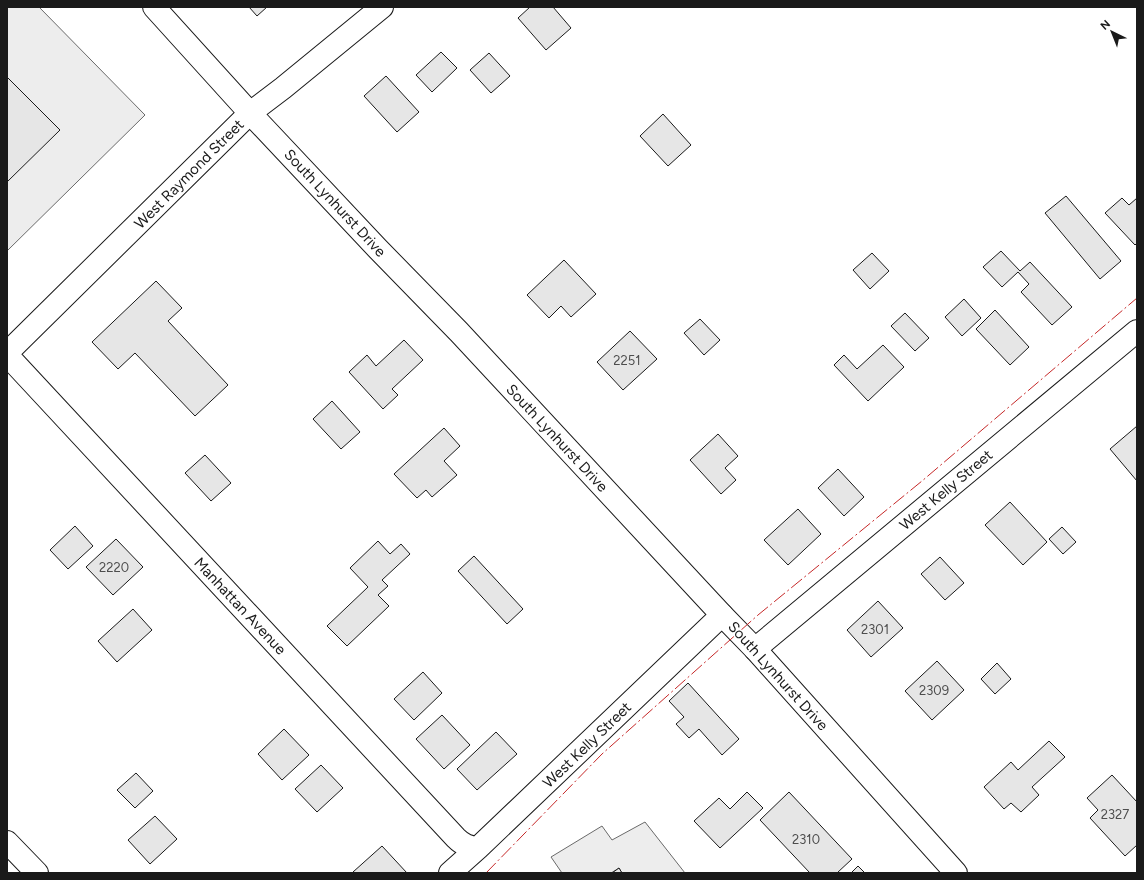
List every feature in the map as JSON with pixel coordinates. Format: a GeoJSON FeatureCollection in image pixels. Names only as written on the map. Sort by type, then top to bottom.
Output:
{"type":"FeatureCollection","features":[{"type":"Feature","properties":{"kind":"street","name":"South Lynhurst Drive"},"geometry":{"type":"LineString","coordinates":[[154,7],[250,113],[377,248],[460,332],[755,649],[956,873]]}},
{"type":"Feature","properties":{"kind":"street","name":"West Raymond Street"},"geometry":{"type":"LineString","coordinates":[[7,354],[250,113],[382,7]]}},
{"type":"Feature","properties":{"kind":"street","name":"West Kelly Street"},"geometry":{"type":"LineString","coordinates":[[755,649],[1137,330]]}},
{"type":"Feature","properties":{"kind":"street","name":"Manhattan Avenue"},"geometry":{"type":"LineString","coordinates":[[7,354],[460,843],[478,848]]}},
{"type":"Feature","properties":{"kind":"street","name":"West Kelly Street"},"geometry":{"type":"LineString","coordinates":[[450,873],[722,615]]}},
{"type":"Feature","properties":{"kind":"street"},"geometry":{"type":"LineString","coordinates":[[7,842],[37,873]]}},
{"type":"Feature","properties":{"kind":"shaded area"},"geometry":{"type":"Polygon","coordinates":[[[7,7],[39,7],[145,115],[7,251],[7,7]]]}},
{"type":"Feature","properties":{"kind":"shaded area"},"geometry":{"type":"Polygon","coordinates":[[[645,822],[685,873],[622,873],[619,868],[611,873],[562,873],[551,857],[602,826],[612,840],[645,822]]]}},
{"type":"Feature","properties":{"kind":"building"},"geometry":{"type":"Polygon","coordinates":[[[249,7],[267,7],[257,16],[249,7]]]}},
{"type":"Feature","properties":{"kind":"building"},"geometry":{"type":"Polygon","coordinates":[[[530,7],[553,7],[571,28],[546,50],[518,18],[530,7]]]}},
{"type":"Feature","properties":{"kind":"building"},"geometry":{"type":"Polygon","coordinates":[[[441,52],[457,68],[432,92],[416,75],[441,52]]]}},
{"type":"Feature","properties":{"kind":"building"},"geometry":{"type":"Polygon","coordinates":[[[489,53],[510,76],[491,93],[470,70],[489,53]]]}},
{"type":"Feature","properties":{"kind":"building"},"geometry":{"type":"Polygon","coordinates":[[[386,76],[419,112],[397,132],[364,96],[386,76]]]}},
{"type":"Feature","properties":{"kind":"building"},"geometry":{"type":"Polygon","coordinates":[[[7,77],[60,130],[7,182],[7,77]]]}},
{"type":"Feature","properties":{"kind":"building"},"geometry":{"type":"Polygon","coordinates":[[[663,114],[691,145],[668,166],[640,136],[663,114]]]}},
{"type":"Feature","properties":{"kind":"building"},"geometry":{"type":"Polygon","coordinates":[[[1066,196],[1121,261],[1100,279],[1045,213],[1066,196]]]}},
{"type":"Feature","properties":{"kind":"building"},"geometry":{"type":"Polygon","coordinates":[[[1122,198],[1129,205],[1137,198],[1137,243],[1135,245],[1105,213],[1122,198]]]}},
{"type":"Feature","properties":{"kind":"building"},"geometry":{"type":"Polygon","coordinates":[[[1001,251],[1020,271],[1030,262],[1072,307],[1052,325],[1021,292],[1029,284],[1018,272],[1002,287],[983,267],[1001,251]]]}},
{"type":"Feature","properties":{"kind":"building"},"geometry":{"type":"Polygon","coordinates":[[[872,253],[889,271],[870,289],[853,270],[872,253]]]}},
{"type":"Feature","properties":{"kind":"building"},"geometry":{"type":"Polygon","coordinates":[[[564,260],[596,294],[571,317],[561,306],[549,318],[527,295],[564,260]]]}},
{"type":"Feature","properties":{"kind":"building"},"geometry":{"type":"Polygon","coordinates":[[[156,281],[182,308],[168,321],[228,385],[195,416],[135,353],[118,369],[92,342],[156,281]]]}},
{"type":"Feature","properties":{"kind":"building"},"geometry":{"type":"Polygon","coordinates":[[[964,299],[981,318],[962,336],[945,317],[964,299]]]}},
{"type":"Feature","properties":{"kind":"building"},"geometry":{"type":"Polygon","coordinates":[[[995,310],[1029,347],[1010,365],[976,329],[995,310]]]}},
{"type":"Feature","properties":{"kind":"building"},"geometry":{"type":"Polygon","coordinates":[[[905,313],[929,338],[915,351],[891,326],[905,313]]]}},
{"type":"Feature","properties":{"kind":"building"},"geometry":{"type":"Polygon","coordinates":[[[700,319],[720,340],[704,355],[684,333],[700,319]]]}},
{"type":"Feature","properties":{"kind":"building"},"geometry":{"type":"Polygon","coordinates":[[[630,331],[657,359],[623,390],[597,362],[630,331]]]}},
{"type":"Feature","properties":{"kind":"building"},"geometry":{"type":"Polygon","coordinates":[[[404,340],[423,360],[392,389],[398,395],[383,409],[349,372],[367,355],[376,366],[404,340]]]}},
{"type":"Feature","properties":{"kind":"building"},"geometry":{"type":"Polygon","coordinates":[[[883,345],[904,367],[868,401],[834,365],[844,355],[857,369],[883,345]]]}},
{"type":"Feature","properties":{"kind":"building"},"geometry":{"type":"Polygon","coordinates":[[[332,401],[360,432],[341,449],[313,419],[332,401]]]}},
{"type":"Feature","properties":{"kind":"building"},"geometry":{"type":"Polygon","coordinates":[[[1137,426],[1137,481],[1110,449],[1137,426]]]}},
{"type":"Feature","properties":{"kind":"building"},"geometry":{"type":"Polygon","coordinates":[[[444,428],[460,446],[444,461],[457,475],[432,497],[426,490],[417,498],[394,474],[444,428]]]}},
{"type":"Feature","properties":{"kind":"building"},"geometry":{"type":"Polygon","coordinates":[[[718,434],[738,456],[725,468],[736,480],[721,494],[690,460],[718,434]]]}},
{"type":"Feature","properties":{"kind":"building"},"geometry":{"type":"Polygon","coordinates":[[[205,455],[231,483],[211,501],[185,473],[205,455]]]}},
{"type":"Feature","properties":{"kind":"building"},"geometry":{"type":"Polygon","coordinates":[[[838,469],[864,497],[844,516],[818,488],[838,469]]]}},
{"type":"Feature","properties":{"kind":"building"},"geometry":{"type":"Polygon","coordinates":[[[1010,502],[1047,542],[1023,565],[985,525],[1010,502]]]}},
{"type":"Feature","properties":{"kind":"building"},"geometry":{"type":"Polygon","coordinates":[[[798,509],[821,534],[788,565],[764,540],[798,509]]]}},
{"type":"Feature","properties":{"kind":"building"},"geometry":{"type":"Polygon","coordinates":[[[75,526],[93,546],[68,569],[50,550],[75,526]]]}},
{"type":"Feature","properties":{"kind":"building"},"geometry":{"type":"Polygon","coordinates":[[[1062,527],[1076,542],[1063,554],[1049,539],[1062,527]]]}},
{"type":"Feature","properties":{"kind":"building"},"geometry":{"type":"Polygon","coordinates":[[[116,539],[143,567],[113,595],[86,567],[116,539]]]}},
{"type":"Feature","properties":{"kind":"building"},"geometry":{"type":"Polygon","coordinates":[[[378,541],[390,554],[401,544],[410,554],[382,580],[388,586],[378,595],[389,606],[347,646],[327,626],[368,587],[350,568],[378,541]]]}},
{"type":"Feature","properties":{"kind":"building"},"geometry":{"type":"Polygon","coordinates":[[[474,556],[523,609],[507,624],[458,571],[474,556]]]}},
{"type":"Feature","properties":{"kind":"building"},"geometry":{"type":"Polygon","coordinates":[[[940,557],[964,583],[945,600],[921,574],[940,557]]]}},
{"type":"Feature","properties":{"kind":"building"},"geometry":{"type":"Polygon","coordinates":[[[878,601],[903,628],[871,657],[847,630],[878,601]]]}},
{"type":"Feature","properties":{"kind":"building"},"geometry":{"type":"Polygon","coordinates":[[[133,609],[152,630],[117,662],[98,641],[133,609]]]}},
{"type":"Feature","properties":{"kind":"building"},"geometry":{"type":"Polygon","coordinates":[[[937,661],[964,690],[932,720],[905,691],[937,661]]]}},
{"type":"Feature","properties":{"kind":"building"},"geometry":{"type":"Polygon","coordinates":[[[997,663],[1011,679],[995,694],[981,679],[997,663]]]}},
{"type":"Feature","properties":{"kind":"building"},"geometry":{"type":"Polygon","coordinates":[[[423,672],[442,693],[414,720],[394,699],[423,672]]]}},
{"type":"Feature","properties":{"kind":"building"},"geometry":{"type":"Polygon","coordinates":[[[688,683],[739,739],[722,755],[699,729],[689,738],[676,724],[684,717],[669,701],[688,683]]]}},
{"type":"Feature","properties":{"kind":"building"},"geometry":{"type":"Polygon","coordinates":[[[442,715],[470,745],[444,769],[416,739],[442,715]]]}},
{"type":"Feature","properties":{"kind":"building"},"geometry":{"type":"Polygon","coordinates":[[[284,729],[309,755],[282,780],[258,754],[284,729]]]}},
{"type":"Feature","properties":{"kind":"building"},"geometry":{"type":"Polygon","coordinates":[[[496,732],[517,754],[477,790],[457,769],[496,732]]]}},
{"type":"Feature","properties":{"kind":"building"},"geometry":{"type":"Polygon","coordinates":[[[1049,741],[1065,757],[1032,787],[1039,795],[1021,812],[1011,803],[1004,809],[984,787],[1011,762],[1018,770],[1049,741]]]}},
{"type":"Feature","properties":{"kind":"building"},"geometry":{"type":"Polygon","coordinates":[[[321,765],[343,788],[317,812],[295,789],[321,765]]]}},
{"type":"Feature","properties":{"kind":"building"},"geometry":{"type":"Polygon","coordinates":[[[136,773],[153,791],[135,808],[117,790],[136,773]]]}},
{"type":"Feature","properties":{"kind":"building"},"geometry":{"type":"Polygon","coordinates":[[[1112,775],[1137,802],[1137,845],[1125,856],[1090,818],[1098,810],[1087,798],[1112,775]]]}},
{"type":"Feature","properties":{"kind":"building"},"geometry":{"type":"Polygon","coordinates":[[[747,792],[763,808],[720,848],[694,821],[719,798],[730,809],[747,792]]]}},
{"type":"Feature","properties":{"kind":"building"},"geometry":{"type":"Polygon","coordinates":[[[789,792],[852,859],[837,873],[810,873],[760,820],[789,792]]]}},
{"type":"Feature","properties":{"kind":"building"},"geometry":{"type":"Polygon","coordinates":[[[155,816],[177,839],[150,864],[128,840],[155,816]]]}},
{"type":"Feature","properties":{"kind":"building"},"geometry":{"type":"Polygon","coordinates":[[[382,846],[407,873],[353,872],[382,846]]]}},
{"type":"Feature","properties":{"kind":"building"},"geometry":{"type":"Polygon","coordinates":[[[858,866],[865,873],[851,873],[858,866]]]}},
{"type":"Feature","properties":{"kind":"building"},"geometry":{"type":"Polygon","coordinates":[[[619,868],[622,873],[612,873],[619,868]]]}},
{"type":"Feature","properties":{"kind":"power"},"geometry":{"type":"LineString","coordinates":[[486,873],[602,754],[758,615],[922,481],[1137,298]]}}]}
